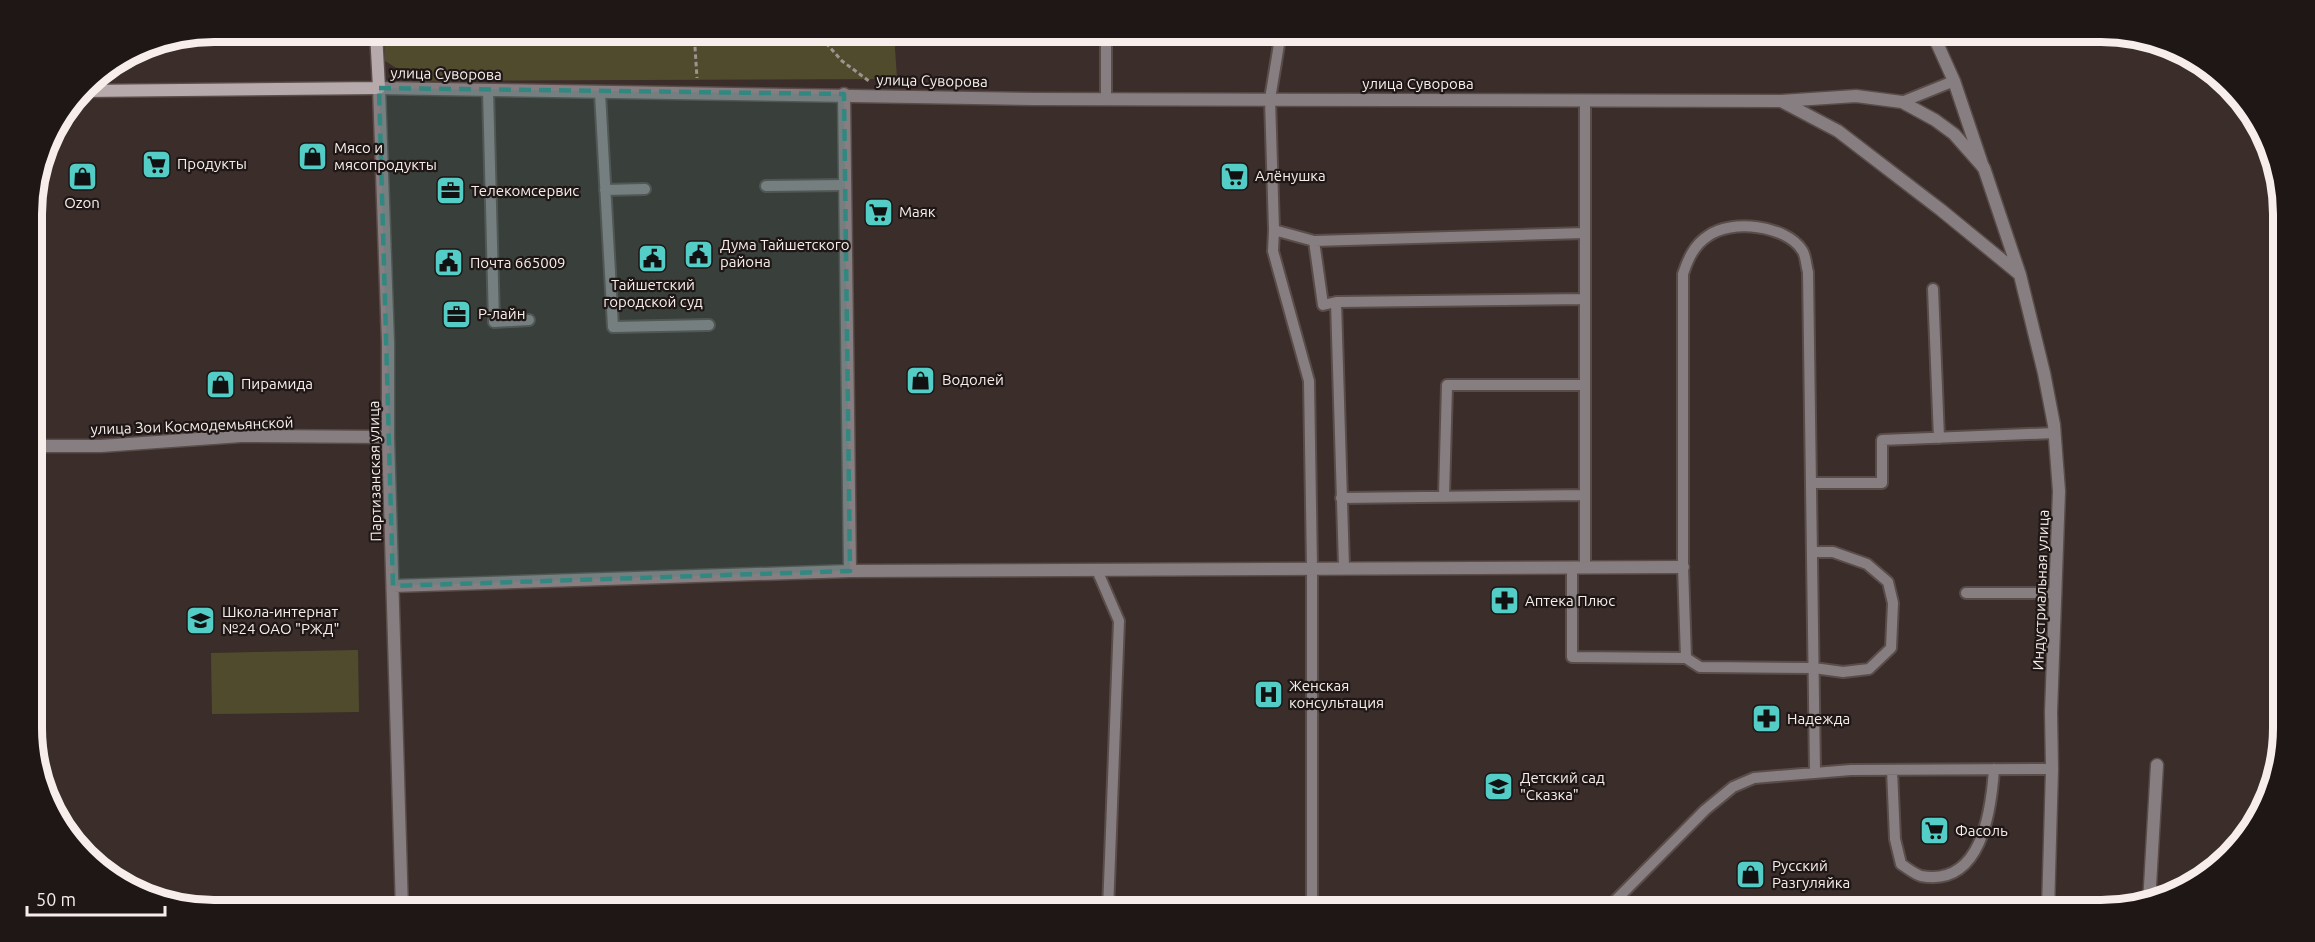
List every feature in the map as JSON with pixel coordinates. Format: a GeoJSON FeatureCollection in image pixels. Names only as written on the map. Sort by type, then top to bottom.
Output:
{"type":"FeatureCollection","features":[{"type":"Feature","properties":{"kind":"main road","name":"Партизанская улица"},"geometry":{"type":"LineString","coordinates":[[377,42],[379,88]]}},
{"type":"Feature","properties":{"kind":"main road","name":"улица Суворова"},"geometry":{"type":"LineString","coordinates":[[94,91],[379,88]]}},
{"type":"Feature","properties":{"kind":"street","name":"Индустриальная улица"},"geometry":{"type":"LineString","coordinates":[[1936,42],[1954,81],[2020,275],[2044,373],[2055,433],[2059,491],[2051,712],[2052,769],[2048,900]]}},
{"type":"Feature","properties":{"kind":"street","name":"улица Суворова"},"geometry":{"type":"LineString","coordinates":[[379,88],[1106,99],[1782,101],[1856,96],[1902,102]]}},
{"type":"Feature","properties":{"kind":"street","name":"Партизанская улица"},"geometry":{"type":"LineString","coordinates":[[379,88],[388,343],[388,437],[402,900]]}},
{"type":"Feature","properties":{"kind":"street"},"geometry":{"type":"LineString","coordinates":[[844,94],[850,571]]}},
{"type":"Feature","properties":{"kind":"street"},"geometry":{"type":"LineString","coordinates":[[1782,101],[1846,137],[1941,210],[2020,275]]}},
{"type":"Feature","properties":{"kind":"street"},"geometry":{"type":"LineString","coordinates":[[1902,102],[1935,120],[1954,134],[1984,168]]}},
{"type":"Feature","properties":{"kind":"street","name":"улица Зои Космодемьянской"},"geometry":{"type":"LineString","coordinates":[[42,446],[101,446],[241,436],[388,437]]}},
{"type":"Feature","properties":{"kind":"street"},"geometry":{"type":"LineString","coordinates":[[393,586],[850,571],[1683,567]]}},
{"type":"Feature","properties":{"kind":"street"},"geometry":{"type":"LineString","coordinates":[[2150,893],[2157,765]]}},
{"type":"Feature","properties":{"kind":"lane"},"geometry":{"type":"LineString","coordinates":[[1106,42],[1106,99]]}},
{"type":"Feature","properties":{"kind":"lane"},"geometry":{"type":"LineString","coordinates":[[1279,42],[1270,99],[1273,251],[1309,381],[1312,568],[1312,900]]}},
{"type":"Feature","properties":{"kind":"lane"},"geometry":{"type":"LineString","coordinates":[[1902,102],[1954,81]]}},
{"type":"Feature","properties":{"kind":"lane"},"geometry":{"type":"LineString","coordinates":[[488,90],[494,322],[529,320]]}},
{"type":"Feature","properties":{"kind":"lane"},"geometry":{"type":"LineString","coordinates":[[600,93],[613,327],[709,325]]}},
{"type":"Feature","properties":{"kind":"lane"},"geometry":{"type":"LineString","coordinates":[[1585,100],[1585,495],[1572,657],[1686,658],[1700,667],[1814,668],[1843,672],[1869,669],[1892,648],[1893,603],[1888,582],[1867,564],[1833,552],[1812,552]]}},
{"type":"Feature","properties":{"kind":"lane"},"geometry":{"type":"LineString","coordinates":[[766,186],[844,185]]}},
{"type":"Feature","properties":{"kind":"lane"},"geometry":{"type":"LineString","coordinates":[[605,190],[645,189]]}},
{"type":"Feature","properties":{"kind":"lane"},"geometry":{"type":"LineString","coordinates":[[1686,658],[1683,567],[1683,274],[1690,254],[1708,235],[1726,229],[1764,227],[1784,234],[1802,250],[1808,272],[1815,772]]}},
{"type":"Feature","properties":{"kind":"lane"},"geometry":{"type":"LineString","coordinates":[[1274,230],[1314,241],[1585,233]]}},
{"type":"Feature","properties":{"kind":"lane"},"geometry":{"type":"LineString","coordinates":[[1314,241],[1323,304],[1585,299]]}},
{"type":"Feature","properties":{"kind":"lane"},"geometry":{"type":"LineString","coordinates":[[1933,289],[1939,438]]}},
{"type":"Feature","properties":{"kind":"lane"},"geometry":{"type":"LineString","coordinates":[[1336,302],[1344,567]]}},
{"type":"Feature","properties":{"kind":"lane"},"geometry":{"type":"LineString","coordinates":[[1444,496],[1447,386],[1584,385]]}},
{"type":"Feature","properties":{"kind":"lane"},"geometry":{"type":"LineString","coordinates":[[1811,483],[1882,483],[1882,440],[2055,433]]}},
{"type":"Feature","properties":{"kind":"lane"},"geometry":{"type":"LineString","coordinates":[[1341,498],[1585,495]]}},
{"type":"Feature","properties":{"kind":"lane"},"geometry":{"type":"LineString","coordinates":[[1097,570],[1119,621],[1108,900]]}},
{"type":"Feature","properties":{"kind":"lane"},"geometry":{"type":"LineString","coordinates":[[1966,593],[2056,593]]}},
{"type":"Feature","properties":{"kind":"lane"},"geometry":{"type":"LineString","coordinates":[[1892,770],[1894,839],[1901,864],[1919,876],[1948,876],[1967,864],[1983,835],[1992,795],[1994,769]]}},
{"type":"Feature","properties":{"kind":"lane"},"geometry":{"type":"LineString","coordinates":[[1616,900],[1705,810],[1733,787],[1754,778],[1815,772],[2052,769]]}},
{"type":"Feature","properties":{"kind":"path"},"geometry":{"type":"LineString","coordinates":[[695,42],[699,94]]}},
{"type":"Feature","properties":{"kind":"path"},"geometry":{"type":"LineString","coordinates":[[825,42],[842,62],[872,84],[875,94]]}},
{"type":"Feature","properties":{"kind":"highlighted area"},"geometry":{"type":"Polygon","coordinates":[[[379,88],[844,94],[850,571],[393,586],[379,88]]]}},
{"type":"Feature","properties":{"kind":"shaded area"},"geometry":{"type":"Polygon","coordinates":[[[384,42],[895,42],[897,79],[417,81],[385,61],[384,42]]]}},
{"type":"Feature","properties":{"kind":"shaded area"},"geometry":{"type":"Polygon","coordinates":[[[358,650],[359,712],[212,714],[211,653],[358,650]]]}},
{"type":"Feature","properties":{"kind":"place","name":"Мясо и мясопродукты"},"geometry":{"type":"Point","coordinates":[313,157]}},
{"type":"Feature","properties":{"kind":"place","name":"Продукты"},"geometry":{"type":"Point","coordinates":[156,164]}},
{"type":"Feature","properties":{"kind":"place","name":"Ozon"},"geometry":{"type":"Point","coordinates":[82,176]}},
{"type":"Feature","properties":{"kind":"place","name":"Алёнушка"},"geometry":{"type":"Point","coordinates":[1234,176]}},
{"type":"Feature","properties":{"kind":"place","name":"Телекомсервис"},"geometry":{"type":"Point","coordinates":[450,191]}},
{"type":"Feature","properties":{"kind":"place","name":"Маяк"},"geometry":{"type":"Point","coordinates":[878,212]}},
{"type":"Feature","properties":{"kind":"place","name":"Дума Тайшетского района"},"geometry":{"type":"Point","coordinates":[699,254]}},
{"type":"Feature","properties":{"kind":"place","name":"Тайшетский городской суд"},"geometry":{"type":"Point","coordinates":[653,258]}},
{"type":"Feature","properties":{"kind":"place","name":"Почта 665009"},"geometry":{"type":"Point","coordinates":[449,263]}},
{"type":"Feature","properties":{"kind":"place","name":"Р-лайн"},"geometry":{"type":"Point","coordinates":[457,314]}},
{"type":"Feature","properties":{"kind":"place","name":"Водолей"},"geometry":{"type":"Point","coordinates":[921,380]}},
{"type":"Feature","properties":{"kind":"place","name":"Пирамида"},"geometry":{"type":"Point","coordinates":[220,384]}},
{"type":"Feature","properties":{"kind":"place","name":"Аптека Плюс"},"geometry":{"type":"Point","coordinates":[1504,601]}},
{"type":"Feature","properties":{"kind":"place","name":"Школа-интернат №24 ОАО \"РЖД\""},"geometry":{"type":"Point","coordinates":[201,621]}},
{"type":"Feature","properties":{"kind":"place","name":"Женская консультация"},"geometry":{"type":"Point","coordinates":[1268,695]}},
{"type":"Feature","properties":{"kind":"place","name":"Надежда"},"geometry":{"type":"Point","coordinates":[1766,719]}},
{"type":"Feature","properties":{"kind":"place","name":"Детский сад \"Сказка\""},"geometry":{"type":"Point","coordinates":[1499,787]}},
{"type":"Feature","properties":{"kind":"place","name":"Фасоль"},"geometry":{"type":"Point","coordinates":[1934,831]}},
{"type":"Feature","properties":{"kind":"place","name":"Русский Разгуляйка"},"geometry":{"type":"Point","coordinates":[1751,875]}}]}
